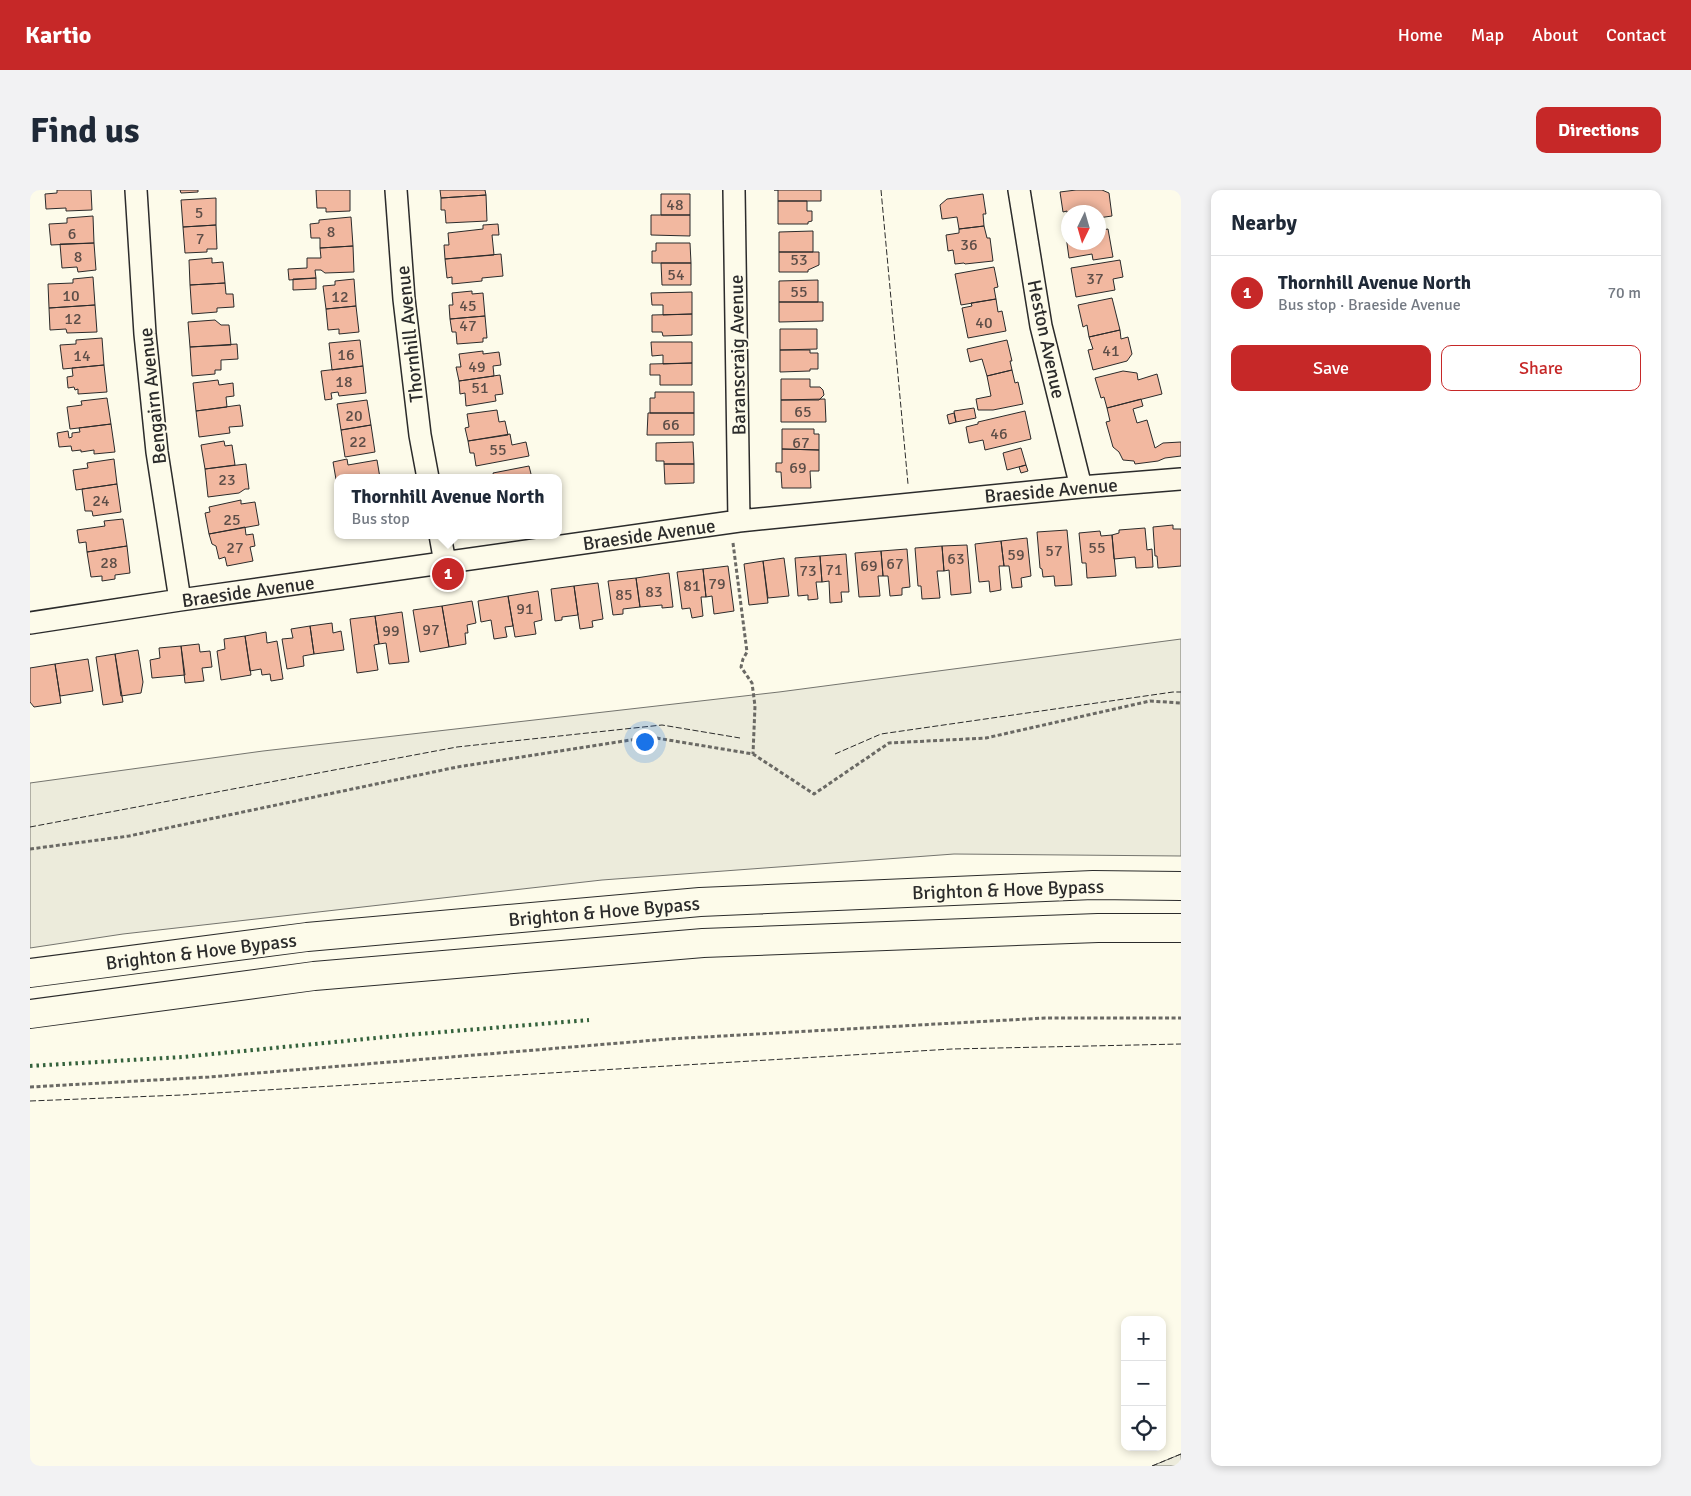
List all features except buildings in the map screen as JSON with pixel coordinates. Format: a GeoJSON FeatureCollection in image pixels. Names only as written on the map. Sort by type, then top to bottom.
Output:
{"type":"FeatureCollection","features":[{"type":"Feature","properties":{"kind":"highway","name":"Brighton & Hove Bypass"},"geometry":{"type":"LineString","coordinates":[[30,973],[308,937],[700,902],[1093,885],[1181,886]]}},
{"type":"Feature","properties":{"kind":"highway","name":"Brighton & Hove Bypass"},"geometry":{"type":"LineString","coordinates":[[30,1014],[314,976],[702,943],[1098,928],[1181,928]]}},
{"type":"Feature","properties":{"kind":"street","name":"Bengairn Avenue"},"geometry":{"type":"LineString","coordinates":[[136,190],[145,334],[157,452],[180,600]]}},
{"type":"Feature","properties":{"kind":"street","name":"Thornhill Avenue"},"geometry":{"type":"LineString","coordinates":[[396,190],[404,299],[420,435],[427,474]]}},
{"type":"Feature","properties":{"kind":"street","name":"Baranscraig Avenue"},"geometry":{"type":"LineString","coordinates":[[734,190],[735,522]]}},
{"type":"Feature","properties":{"kind":"street","name":"Heston Avenue"},"geometry":{"type":"LineString","coordinates":[[1019,190],[1041,326],[1081,487]]}},
{"type":"Feature","properties":{"kind":"street","name":"Braeside Avenue"},"geometry":{"type":"LineString","coordinates":[[30,623],[735,522],[1081,487],[1181,479]]}},
{"type":"Feature","properties":{"kind":"street"},"geometry":{"type":"LineString","coordinates":[[441,539],[445,563]]}},
{"type":"Feature","properties":{"kind":"path"},"geometry":{"type":"LineString","coordinates":[[735,522],[747,652],[743,659],[742,667],[752,683],[755,706],[753,754]]}},
{"type":"Feature","properties":{"kind":"path"},"geometry":{"type":"LineString","coordinates":[[30,849],[129,836],[457,767],[650,737],[753,754],[814,794],[889,743],[986,738],[1150,701],[1181,703]]}},
{"type":"Feature","properties":{"kind":"path"},"geometry":{"type":"LineString","coordinates":[[30,1087],[209,1077],[678,1038],[1045,1018],[1181,1018]]}},
{"type":"Feature","properties":{"kind":"shaded area"},"geometry":{"type":"Polygon","coordinates":[[[1181,639],[1181,856],[954,854],[602,880],[123,934],[30,948],[30,783],[263,751],[779,692],[1181,639]]]}},
{"type":"Feature","properties":{"kind":"shaded area"},"geometry":{"type":"Polygon","coordinates":[[[1181,1454],[1181,1466],[1152,1466],[1181,1454]]]}},
{"type":"Feature","properties":{"kind":"hedge"},"geometry":{"type":"LineString","coordinates":[[30,1066],[182,1057],[406,1035],[589,1020]]}},
{"type":"Feature","properties":{"kind":"fence"},"geometry":{"type":"LineString","coordinates":[[881,190],[908,484]]}},
{"type":"Feature","properties":{"kind":"fence"},"geometry":{"type":"LineString","coordinates":[[835,754],[881,734],[1181,692]]}},
{"type":"Feature","properties":{"kind":"fence"},"geometry":{"type":"LineString","coordinates":[[30,827],[457,747],[662,725],[740,738]]}},
{"type":"Feature","properties":{"kind":"fence"},"geometry":{"type":"LineString","coordinates":[[30,1101],[182,1095],[952,1049],[1181,1044]]}},
{"type":"Feature","properties":{"kind":"fence"},"geometry":{"type":"LineString","coordinates":[[1152,1466],[1181,1454]]}},
{"type":"Feature","properties":{"kind":"place","name":"Thornhill Avenue North"},"geometry":{"type":"Point","coordinates":[448,574]}}]}
